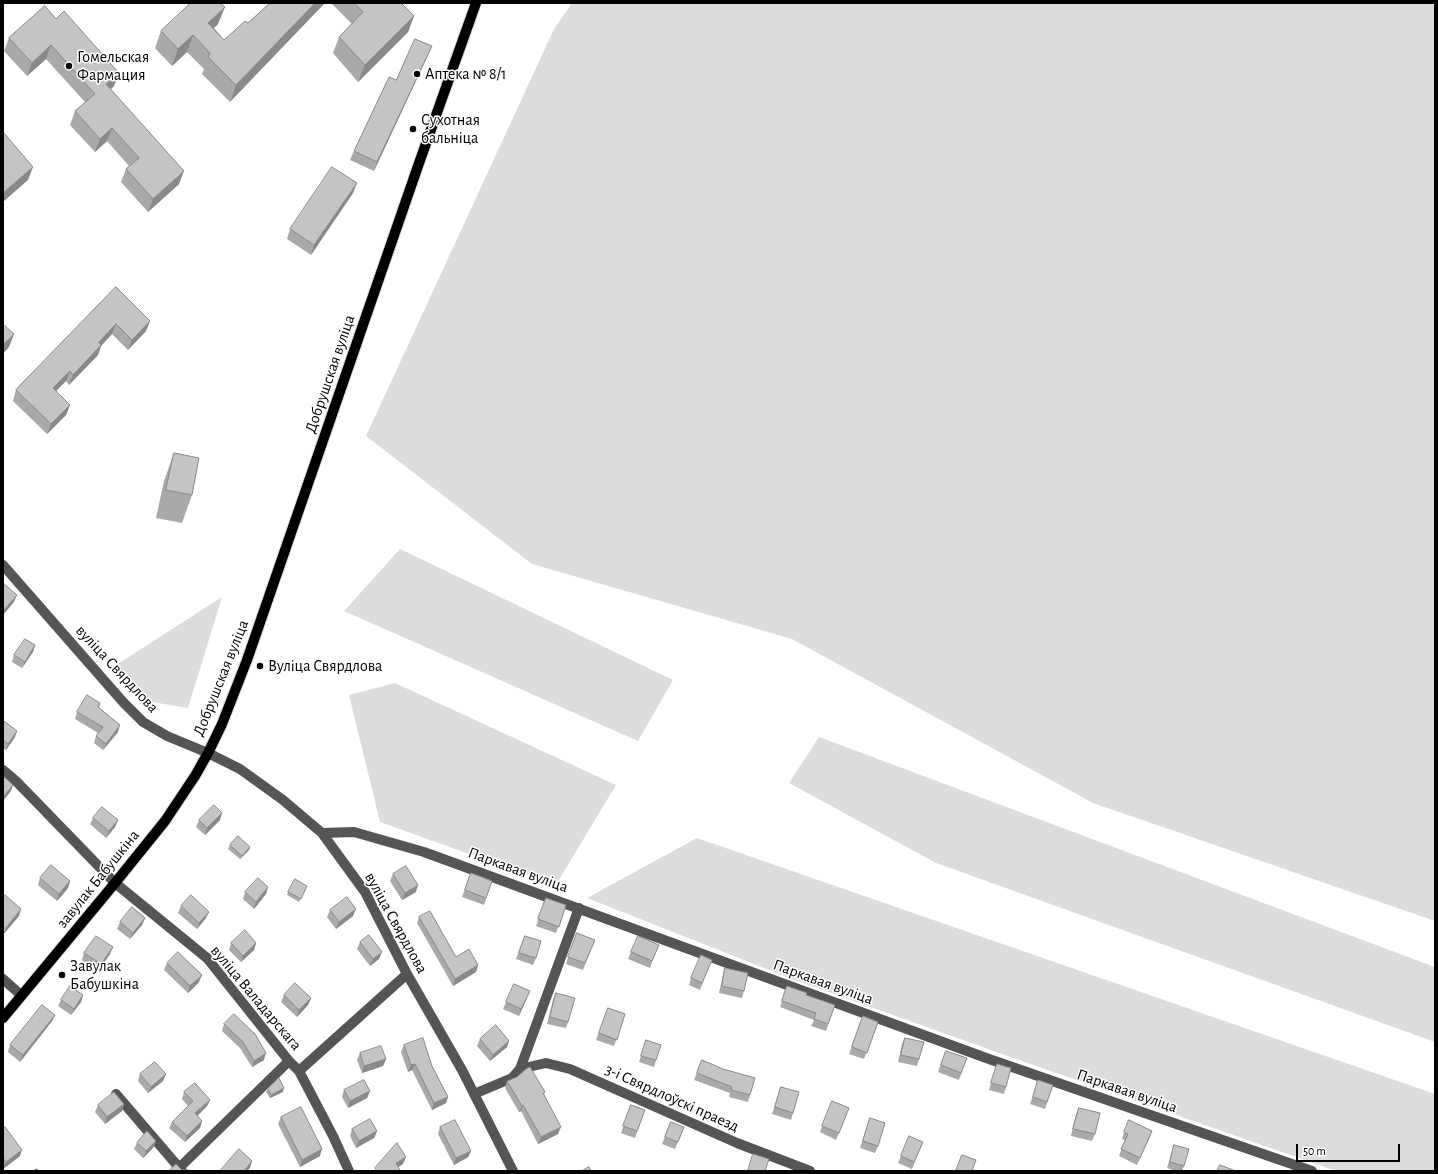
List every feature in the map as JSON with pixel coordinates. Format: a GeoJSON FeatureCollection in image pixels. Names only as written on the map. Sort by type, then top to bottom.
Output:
{"type":"FeatureCollection","features":[{"type":"Feature","properties":{"kind":"main road","name":"Добрушская вуліца"},"geometry":{"type":"LineString","coordinates":[[208,753],[222,724],[246,660],[476,3]]}},
{"type":"Feature","properties":{"kind":"main road","name":"завулак Бабушкіна"},"geometry":{"type":"LineString","coordinates":[[3,1018],[116,883],[165,821],[195,776],[208,753]]}},
{"type":"Feature","properties":{"kind":"street","name":"вуліца Свярдлова"},"geometry":{"type":"LineString","coordinates":[[3,565],[123,702],[143,722],[167,736],[240,768],[283,800],[322,833],[366,892],[407,974],[462,1070],[513,1171]]}},
{"type":"Feature","properties":{"kind":"street","name":"вуліца Валадарскага"},"geometry":{"type":"LineString","coordinates":[[3,770],[16,781],[116,883],[207,958],[289,1061],[299,1071],[333,1136],[349,1171]]}},
{"type":"Feature","properties":{"kind":"street","name":"Паркавая вуліца"},"geometry":{"type":"LineString","coordinates":[[322,833],[354,832],[417,850],[989,1059],[1312,1171]]}},
{"type":"Feature","properties":{"kind":"street"},"geometry":{"type":"LineString","coordinates":[[474,1094],[512,1078],[520,1069],[579,908]]}},
{"type":"Feature","properties":{"kind":"street"},"geometry":{"type":"LineString","coordinates":[[299,1071],[407,974]]}},
{"type":"Feature","properties":{"kind":"street"},"geometry":{"type":"LineString","coordinates":[[3,979],[22,995]]}},
{"type":"Feature","properties":{"kind":"street"},"geometry":{"type":"LineString","coordinates":[[116,1094],[180,1169],[289,1061]]}},
{"type":"Feature","properties":{"kind":"street","name":"3-і Свярдлоўскі праезд"},"geometry":{"type":"LineString","coordinates":[[520,1069],[546,1063],[570,1069],[737,1143],[810,1171]]}},
{"type":"Feature","properties":{"kind":"shaded area"},"geometry":{"type":"Polygon","coordinates":[[[572,3],[1435,3],[1435,921],[1093,803],[792,639],[532,564],[366,436],[554,29],[572,3]]]}},
{"type":"Feature","properties":{"kind":"shaded area"},"geometry":{"type":"Polygon","coordinates":[[[400,549],[673,680],[638,741],[344,611],[400,549]]]}},
{"type":"Feature","properties":{"kind":"shaded area"},"geometry":{"type":"Polygon","coordinates":[[[222,597],[188,708],[140,700],[113,667],[222,597]]]}},
{"type":"Feature","properties":{"kind":"shaded area"},"geometry":{"type":"Polygon","coordinates":[[[395,683],[616,785],[556,885],[380,822],[349,695],[395,683]]]}},
{"type":"Feature","properties":{"kind":"shaded area"},"geometry":{"type":"Polygon","coordinates":[[[819,737],[1435,967],[1435,1042],[936,863],[789,783],[819,737]]]}},
{"type":"Feature","properties":{"kind":"shaded area"},"geometry":{"type":"Polygon","coordinates":[[[697,838],[1435,1094],[1435,1171],[1336,1171],[787,977],[587,898],[697,838]]]}},
{"type":"Feature","properties":{"kind":"building"},"geometry":{"type":"Polygon","coordinates":[[[191,3],[220,3],[225,7],[208,23],[224,40],[245,21],[248,23],[270,3],[315,3],[236,85],[208,57],[210,53],[193,35],[178,49],[161,31],[191,3]]]}},
{"type":"Feature","properties":{"kind":"building"},"geometry":{"type":"Polygon","coordinates":[[[354,3],[401,3],[414,16],[365,65],[339,37],[363,12],[354,3]]]}},
{"type":"Feature","properties":{"kind":"building"},"geometry":{"type":"Polygon","coordinates":[[[45,6],[56,19],[64,11],[119,73],[106,84],[184,171],[153,199],[126,169],[139,158],[112,128],[100,139],[75,111],[95,94],[51,45],[32,63],[9,38],[45,6]]]}},
{"type":"Feature","properties":{"kind":"building"},"geometry":{"type":"Polygon","coordinates":[[[415,39],[432,46],[377,162],[354,151],[389,77],[396,80],[415,39]]]}},
{"type":"Feature","properties":{"kind":"building"},"geometry":{"type":"Polygon","coordinates":[[[3,132],[33,167],[3,193],[3,132]]]}},
{"type":"Feature","properties":{"kind":"building"},"geometry":{"type":"Polygon","coordinates":[[[332,167],[357,183],[314,245],[290,229],[332,167]]]}},
{"type":"Feature","properties":{"kind":"building"},"geometry":{"type":"Polygon","coordinates":[[[116,287],[150,321],[132,340],[116,324],[99,342],[101,345],[73,375],[70,371],[53,388],[70,405],[51,424],[16,390],[116,287]]]}},
{"type":"Feature","properties":{"kind":"building"},"geometry":{"type":"Polygon","coordinates":[[[3,324],[14,334],[3,345],[3,324]]]}},
{"type":"Feature","properties":{"kind":"building"},"geometry":{"type":"Polygon","coordinates":[[[174,453],[199,458],[192,495],[166,490],[174,453]]]}},
{"type":"Feature","properties":{"kind":"building"},"geometry":{"type":"Polygon","coordinates":[[[3,583],[17,595],[3,611],[3,583]]]}},
{"type":"Feature","properties":{"kind":"building"},"geometry":{"type":"Polygon","coordinates":[[[25,639],[35,645],[25,662],[14,655],[25,639]]]}},
{"type":"Feature","properties":{"kind":"building"},"geometry":{"type":"Polygon","coordinates":[[[87,695],[100,703],[98,707],[120,725],[106,744],[96,736],[103,727],[77,712],[87,695]]]}},
{"type":"Feature","properties":{"kind":"building"},"geometry":{"type":"Polygon","coordinates":[[[3,721],[17,731],[8,744],[3,740],[3,721]]]}},
{"type":"Feature","properties":{"kind":"building"},"geometry":{"type":"Polygon","coordinates":[[[3,776],[13,785],[3,797],[3,776]]]}},
{"type":"Feature","properties":{"kind":"building"},"geometry":{"type":"Polygon","coordinates":[[[214,805],[222,813],[207,828],[199,820],[214,805]]]}},
{"type":"Feature","properties":{"kind":"building"},"geometry":{"type":"Polygon","coordinates":[[[102,807],[118,820],[109,831],[93,818],[102,807]]]}},
{"type":"Feature","properties":{"kind":"building"},"geometry":{"type":"Polygon","coordinates":[[[238,836],[250,847],[242,856],[230,845],[238,836]]]}},
{"type":"Feature","properties":{"kind":"building"},"geometry":{"type":"Polygon","coordinates":[[[51,865],[70,881],[59,894],[40,878],[51,865]]]}},
{"type":"Feature","properties":{"kind":"building"},"geometry":{"type":"Polygon","coordinates":[[[406,866],[418,885],[405,893],[393,874],[406,866]]]}},
{"type":"Feature","properties":{"kind":"building"},"geometry":{"type":"Polygon","coordinates":[[[471,873],[492,881],[486,898],[465,890],[471,873]]]}},
{"type":"Feature","properties":{"kind":"building"},"geometry":{"type":"Polygon","coordinates":[[[258,878],[268,887],[256,902],[245,892],[258,878]]]}},
{"type":"Feature","properties":{"kind":"building"},"geometry":{"type":"Polygon","coordinates":[[[295,879],[307,886],[301,899],[288,892],[295,879]]]}},
{"type":"Feature","properties":{"kind":"building"},"geometry":{"type":"Polygon","coordinates":[[[5,895],[21,909],[5,929],[3,928],[3,897],[5,895]]]}},
{"type":"Feature","properties":{"kind":"building"},"geometry":{"type":"Polygon","coordinates":[[[191,895],[209,912],[199,923],[181,906],[191,895]]]}},
{"type":"Feature","properties":{"kind":"building"},"geometry":{"type":"Polygon","coordinates":[[[347,897],[356,909],[339,922],[330,910],[347,897]]]}},
{"type":"Feature","properties":{"kind":"building"},"geometry":{"type":"Polygon","coordinates":[[[546,898],[566,905],[559,927],[538,919],[546,898]]]}},
{"type":"Feature","properties":{"kind":"building"},"geometry":{"type":"Polygon","coordinates":[[[132,907],[145,918],[133,933],[120,922],[132,907]]]}},
{"type":"Feature","properties":{"kind":"building"},"geometry":{"type":"Polygon","coordinates":[[[430,911],[456,957],[469,949],[478,965],[455,979],[419,917],[430,911]]]}},
{"type":"Feature","properties":{"kind":"building"},"geometry":{"type":"Polygon","coordinates":[[[245,930],[256,943],[243,956],[231,943],[245,930]]]}},
{"type":"Feature","properties":{"kind":"building"},"geometry":{"type":"Polygon","coordinates":[[[577,933],[595,940],[585,963],[568,957],[577,933]]]}},
{"type":"Feature","properties":{"kind":"building"},"geometry":{"type":"Polygon","coordinates":[[[369,935],[382,952],[373,959],[360,942],[369,935]]]}},
{"type":"Feature","properties":{"kind":"building"},"geometry":{"type":"Polygon","coordinates":[[[96,936],[113,947],[101,964],[84,953],[96,936]]]}},
{"type":"Feature","properties":{"kind":"building"},"geometry":{"type":"Polygon","coordinates":[[[525,936],[541,941],[536,958],[519,953],[525,936]]]}},
{"type":"Feature","properties":{"kind":"building"},"geometry":{"type":"Polygon","coordinates":[[[638,936],[659,945],[652,961],[631,952],[638,936]]]}},
{"type":"Feature","properties":{"kind":"building"},"geometry":{"type":"Polygon","coordinates":[[[178,952],[202,975],[190,986],[167,963],[178,952]]]}},
{"type":"Feature","properties":{"kind":"building"},"geometry":{"type":"Polygon","coordinates":[[[701,955],[712,960],[702,983],[691,978],[701,955]]]}},
{"type":"Feature","properties":{"kind":"building"},"geometry":{"type":"Polygon","coordinates":[[[725,968],[748,973],[744,991],[722,986],[725,968]]]}},
{"type":"Feature","properties":{"kind":"building"},"geometry":{"type":"Polygon","coordinates":[[[295,983],[311,998],[299,1010],[284,995],[295,983]]]}},
{"type":"Feature","properties":{"kind":"building"},"geometry":{"type":"Polygon","coordinates":[[[514,984],[530,991],[521,1009],[506,1002],[514,984]]]}},
{"type":"Feature","properties":{"kind":"building"},"geometry":{"type":"Polygon","coordinates":[[[70,986],[83,995],[74,1009],[61,1000],[70,986]]]}},
{"type":"Feature","properties":{"kind":"building"},"geometry":{"type":"Polygon","coordinates":[[[787,986],[807,993],[806,995],[835,1005],[828,1024],[814,1019],[816,1013],[782,1001],[787,986]]]}},
{"type":"Feature","properties":{"kind":"building"},"geometry":{"type":"Polygon","coordinates":[[[556,993],[575,998],[568,1022],[550,1017],[556,993]]]}},
{"type":"Feature","properties":{"kind":"building"},"geometry":{"type":"Polygon","coordinates":[[[42,1005],[55,1015],[23,1055],[10,1045],[42,1005]]]}},
{"type":"Feature","properties":{"kind":"building"},"geometry":{"type":"Polygon","coordinates":[[[608,1008],[625,1014],[617,1040],[599,1033],[608,1008]]]}},
{"type":"Feature","properties":{"kind":"building"},"geometry":{"type":"Polygon","coordinates":[[[234,1014],[255,1034],[266,1053],[254,1061],[243,1042],[224,1024],[234,1014]]]}},
{"type":"Feature","properties":{"kind":"building"},"geometry":{"type":"Polygon","coordinates":[[[863,1016],[878,1022],[867,1053],[852,1047],[863,1016]]]}},
{"type":"Feature","properties":{"kind":"building"},"geometry":{"type":"Polygon","coordinates":[[[496,1025],[509,1041],[493,1055],[480,1039],[496,1025]]]}},
{"type":"Feature","properties":{"kind":"building"},"geometry":{"type":"Polygon","coordinates":[[[423,1038],[432,1066],[448,1097],[434,1103],[415,1064],[411,1065],[404,1045],[423,1038]]]}},
{"type":"Feature","properties":{"kind":"building"},"geometry":{"type":"Polygon","coordinates":[[[905,1038],[924,1042],[919,1059],[901,1055],[905,1038]]]}},
{"type":"Feature","properties":{"kind":"building"},"geometry":{"type":"Polygon","coordinates":[[[646,1040],[661,1045],[656,1060],[641,1056],[646,1040]]]}},
{"type":"Feature","properties":{"kind":"building"},"geometry":{"type":"Polygon","coordinates":[[[381,1046],[386,1059],[364,1066],[360,1053],[381,1046]]]}},
{"type":"Feature","properties":{"kind":"building"},"geometry":{"type":"Polygon","coordinates":[[[946,1051],[967,1058],[961,1073],[941,1065],[946,1051]]]}},
{"type":"Feature","properties":{"kind":"building"},"geometry":{"type":"Polygon","coordinates":[[[702,1060],[723,1069],[755,1078],[750,1095],[731,1090],[732,1087],[697,1073],[702,1060]]]}},
{"type":"Feature","properties":{"kind":"building"},"geometry":{"type":"Polygon","coordinates":[[[155,1062],[166,1074],[151,1087],[140,1074],[155,1062]]]}},
{"type":"Feature","properties":{"kind":"building"},"geometry":{"type":"Polygon","coordinates":[[[997,1064],[1011,1068],[1006,1087],[991,1083],[997,1064]]]}},
{"type":"Feature","properties":{"kind":"building"},"geometry":{"type":"Polygon","coordinates":[[[530,1067],[545,1092],[543,1093],[561,1127],[541,1137],[523,1105],[522,1106],[507,1081],[517,1077],[530,1067]]]}},
{"type":"Feature","properties":{"kind":"building"},"geometry":{"type":"Polygon","coordinates":[[[279,1078],[284,1088],[271,1095],[268,1089],[279,1078]]]}},
{"type":"Feature","properties":{"kind":"building"},"geometry":{"type":"Polygon","coordinates":[[[364,1080],[370,1091],[350,1101],[344,1090],[364,1080]]]}},
{"type":"Feature","properties":{"kind":"building"},"geometry":{"type":"Polygon","coordinates":[[[1038,1080],[1053,1085],[1047,1102],[1033,1097],[1038,1080]]]}},
{"type":"Feature","properties":{"kind":"building"},"geometry":{"type":"Polygon","coordinates":[[[195,1083],[210,1100],[195,1113],[202,1121],[187,1136],[172,1122],[193,1101],[184,1092],[195,1083]]]}},
{"type":"Feature","properties":{"kind":"building"},"geometry":{"type":"Polygon","coordinates":[[[781,1087],[799,1092],[793,1113],[775,1107],[781,1087]]]}},
{"type":"Feature","properties":{"kind":"building"},"geometry":{"type":"Polygon","coordinates":[[[114,1092],[124,1104],[107,1117],[98,1105],[114,1092]]]}},
{"type":"Feature","properties":{"kind":"building"},"geometry":{"type":"Polygon","coordinates":[[[832,1101],[849,1108],[839,1133],[822,1126],[832,1101]]]}},
{"type":"Feature","properties":{"kind":"building"},"geometry":{"type":"Polygon","coordinates":[[[631,1105],[645,1110],[637,1131],[623,1126],[631,1105]]]}},
{"type":"Feature","properties":{"kind":"building"},"geometry":{"type":"Polygon","coordinates":[[[301,1107],[322,1149],[302,1160],[281,1117],[301,1107]]]}},
{"type":"Feature","properties":{"kind":"building"},"geometry":{"type":"Polygon","coordinates":[[[1079,1108],[1100,1113],[1095,1134],[1073,1129],[1079,1108]]]}},
{"type":"Feature","properties":{"kind":"building"},"geometry":{"type":"Polygon","coordinates":[[[870,1118],[885,1123],[878,1146],[863,1141],[870,1118]]]}},
{"type":"Feature","properties":{"kind":"building"},"geometry":{"type":"Polygon","coordinates":[[[370,1119],[377,1131],[359,1141],[352,1129],[370,1119]]]}},
{"type":"Feature","properties":{"kind":"building"},"geometry":{"type":"Polygon","coordinates":[[[455,1120],[471,1151],[456,1158],[440,1127],[455,1120]]]}},
{"type":"Feature","properties":{"kind":"building"},"geometry":{"type":"Polygon","coordinates":[[[1129,1120],[1152,1131],[1140,1158],[1121,1149],[1128,1134],[1124,1132],[1129,1120]]]}},
{"type":"Feature","properties":{"kind":"building"},"geometry":{"type":"Polygon","coordinates":[[[671,1122],[684,1127],[678,1142],[665,1137],[671,1122]]]}},
{"type":"Feature","properties":{"kind":"building"},"geometry":{"type":"Polygon","coordinates":[[[5,1127],[22,1150],[6,1162],[3,1158],[3,1129],[5,1127]]]}},
{"type":"Feature","properties":{"kind":"building"},"geometry":{"type":"Polygon","coordinates":[[[147,1131],[156,1141],[146,1151],[137,1143],[147,1131]]]}},
{"type":"Feature","properties":{"kind":"building"},"geometry":{"type":"Polygon","coordinates":[[[909,1136],[923,1142],[914,1162],[901,1156],[909,1136]]]}},
{"type":"Feature","properties":{"kind":"building"},"geometry":{"type":"Polygon","coordinates":[[[397,1143],[406,1157],[396,1163],[400,1170],[377,1171],[375,1168],[397,1143]]]}},
{"type":"Feature","properties":{"kind":"building"},"geometry":{"type":"Polygon","coordinates":[[[1174,1145],[1189,1149],[1184,1166],[1170,1162],[1174,1145]]]}},
{"type":"Feature","properties":{"kind":"building"},"geometry":{"type":"Polygon","coordinates":[[[239,1149],[252,1161],[244,1171],[220,1171],[239,1149]]]}},
{"type":"Feature","properties":{"kind":"building"},"geometry":{"type":"Polygon","coordinates":[[[753,1154],[769,1159],[765,1171],[748,1171],[753,1154]]]}},
{"type":"Feature","properties":{"kind":"building"},"geometry":{"type":"Polygon","coordinates":[[[962,1155],[976,1160],[972,1171],[956,1171],[962,1155]]]}},
{"type":"Feature","properties":{"kind":"building"},"geometry":{"type":"Polygon","coordinates":[[[176,1164],[182,1170],[188,1170],[169,1171],[176,1164]]]}},
{"type":"Feature","properties":{"kind":"building"},"geometry":{"type":"Polygon","coordinates":[[[1220,1165],[1236,1171],[1217,1171],[1220,1165]]]}},
{"type":"Feature","properties":{"kind":"building"},"geometry":{"type":"Polygon","coordinates":[[[589,1167],[591,1171],[582,1171],[589,1167]]]}},
{"type":"Feature","properties":{"kind":"place","name":"Гомельская Фармация"},"geometry":{"type":"Point","coordinates":[69,66]}},
{"type":"Feature","properties":{"kind":"place","name":"Аптека № 8/1"},"geometry":{"type":"Point","coordinates":[417,74]}},
{"type":"Feature","properties":{"kind":"place","name":"Сухотная бальніца"},"geometry":{"type":"Point","coordinates":[413,129]}},
{"type":"Feature","properties":{"kind":"place","name":"Вуліца Свярдлова"},"geometry":{"type":"Point","coordinates":[260,666]}},
{"type":"Feature","properties":{"kind":"place","name":"Завулак Бабушкіна"},"geometry":{"type":"Point","coordinates":[62,975]}}]}
